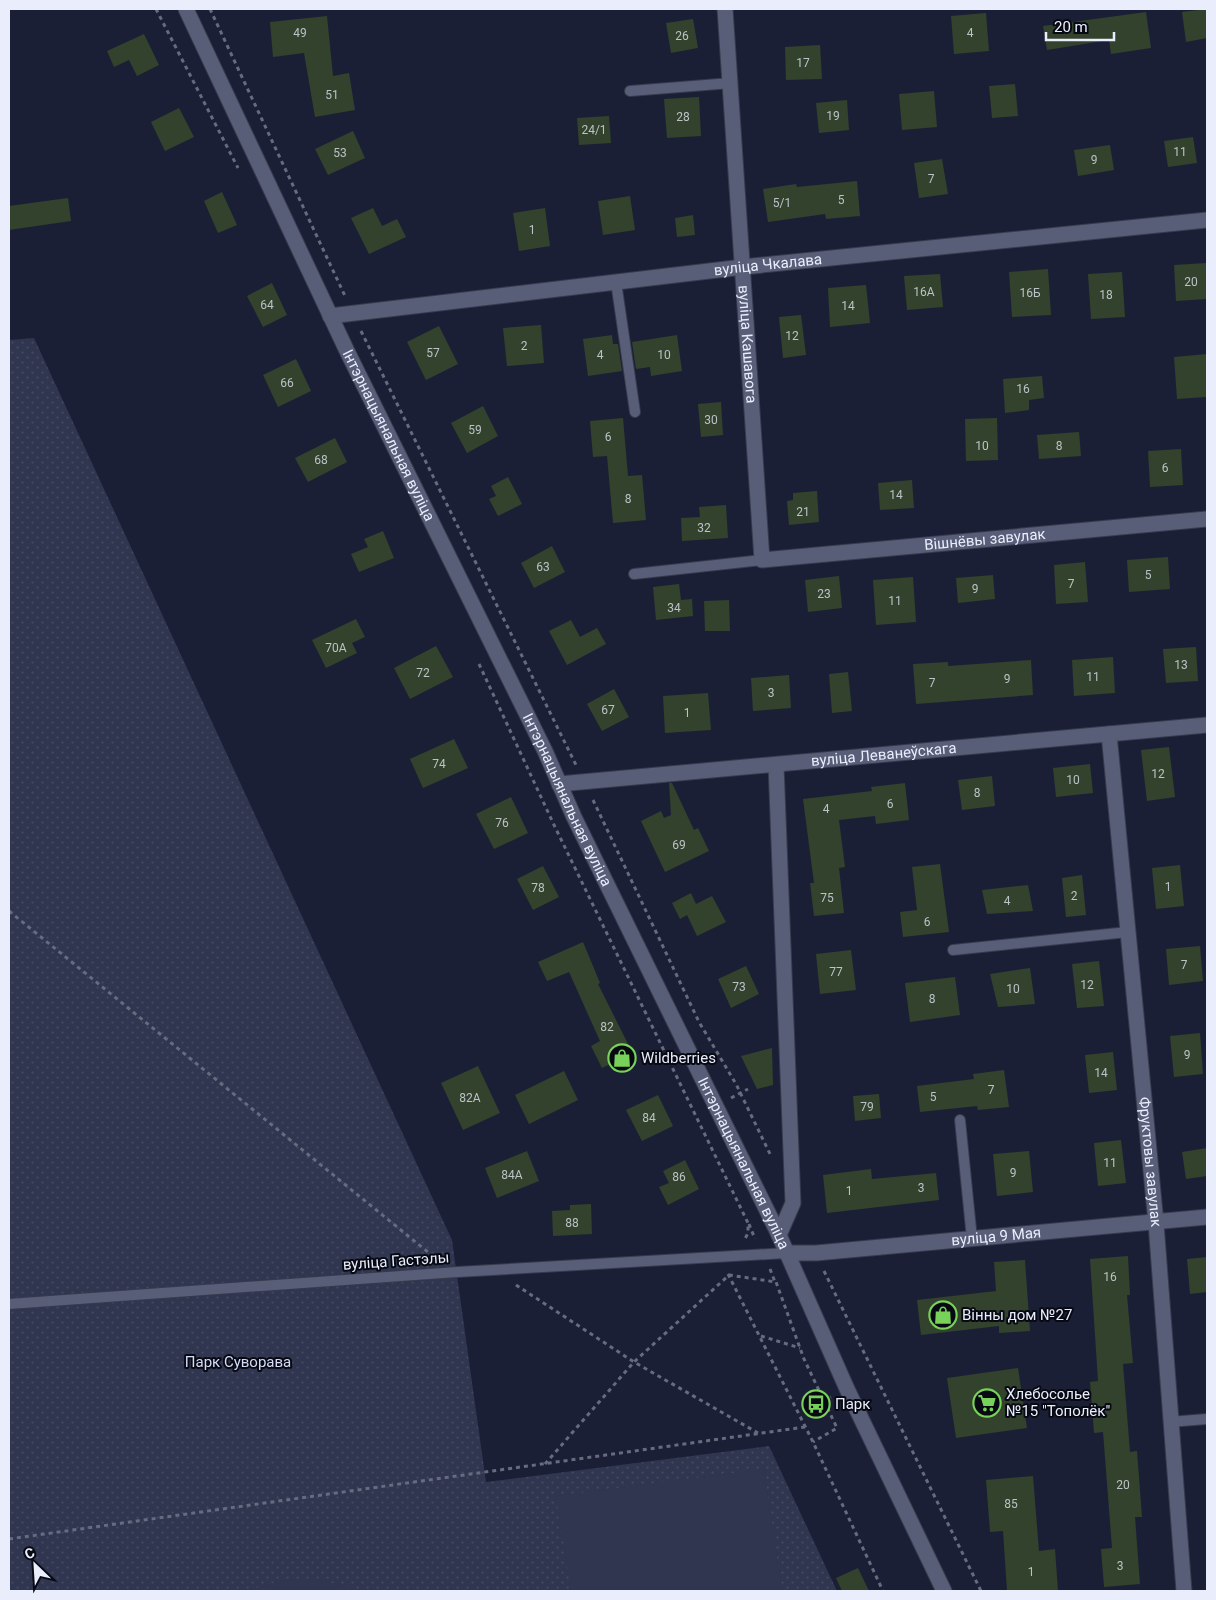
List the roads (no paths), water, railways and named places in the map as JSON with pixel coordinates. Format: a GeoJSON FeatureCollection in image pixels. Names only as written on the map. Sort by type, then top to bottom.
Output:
{"type":"FeatureCollection","features":[{"type":"Feature","properties":{"kind":"street","name":"Інтэрнацыянальная вуліца"},"geometry":{"type":"LineString","coordinates":[[186,9],[330,316],[779,1235],[847,1389],[944,1591]]}},
{"type":"Feature","properties":{"kind":"street","name":"вуліца Кашавога"},"geometry":{"type":"LineString","coordinates":[[725,9],[762,560]]}},
{"type":"Feature","properties":{"kind":"street","name":"вуліца Чкалава"},"geometry":{"type":"LineString","coordinates":[[330,316],[743,267],[1207,220]]}},
{"type":"Feature","properties":{"kind":"street","name":"Вішнёвы завулак"},"geometry":{"type":"LineString","coordinates":[[762,560],[1207,519]]}},
{"type":"Feature","properties":{"kind":"street","name":"вуліца Леванеўскага"},"geometry":{"type":"LineString","coordinates":[[559,784],[1207,725]]}},
{"type":"Feature","properties":{"kind":"street","name":"Фруктовы завулак"},"geometry":{"type":"LineString","coordinates":[[1109,734],[1156,1223],[1169,1422],[1184,1591]]}},
{"type":"Feature","properties":{"kind":"street"},"geometry":{"type":"LineString","coordinates":[[776,765],[793,1203],[779,1235]]}},
{"type":"Feature","properties":{"kind":"street","name":"вуліца 9 Мая"},"geometry":{"type":"LineString","coordinates":[[786,1253],[816,1253],[1207,1217]]}},
{"type":"Feature","properties":{"kind":"lane"},"geometry":{"type":"LineString","coordinates":[[630,92],[731,83]]}},
{"type":"Feature","properties":{"kind":"lane"},"geometry":{"type":"LineString","coordinates":[[616,282],[635,412]]}},
{"type":"Feature","properties":{"kind":"lane"},"geometry":{"type":"LineString","coordinates":[[634,574],[762,560]]}},
{"type":"Feature","properties":{"kind":"lane"},"geometry":{"type":"LineString","coordinates":[[953,950],[1128,932]]}},
{"type":"Feature","properties":{"kind":"lane"},"geometry":{"type":"LineString","coordinates":[[960,1120],[972,1239]]}},
{"type":"Feature","properties":{"kind":"lane","name":"вуліца Гастэлы"},"geometry":{"type":"LineString","coordinates":[[9,1304],[464,1272],[727,1258],[786,1253]]}},
{"type":"Feature","properties":{"kind":"lane"},"geometry":{"type":"LineString","coordinates":[[1169,1422],[1207,1419]]}},
{"type":"Feature","properties":{"kind":"place","name":"Wildberries"},"geometry":{"type":"Point","coordinates":[622,1058]}},
{"type":"Feature","properties":{"kind":"place","name":"Вінны дом №27"},"geometry":{"type":"Point","coordinates":[943,1315]}},
{"type":"Feature","properties":{"kind":"place","name":"Хлебосолье №15 \"Тополёк\""},"geometry":{"type":"Point","coordinates":[987,1403]}},
{"type":"Feature","properties":{"kind":"place","name":"Парк"},"geometry":{"type":"Point","coordinates":[816,1404]}},
{"type":"Feature","properties":{"kind":"park label","name":"Парк Суворава"},"geometry":{"type":"Point","coordinates":[238,1362]}}]}
